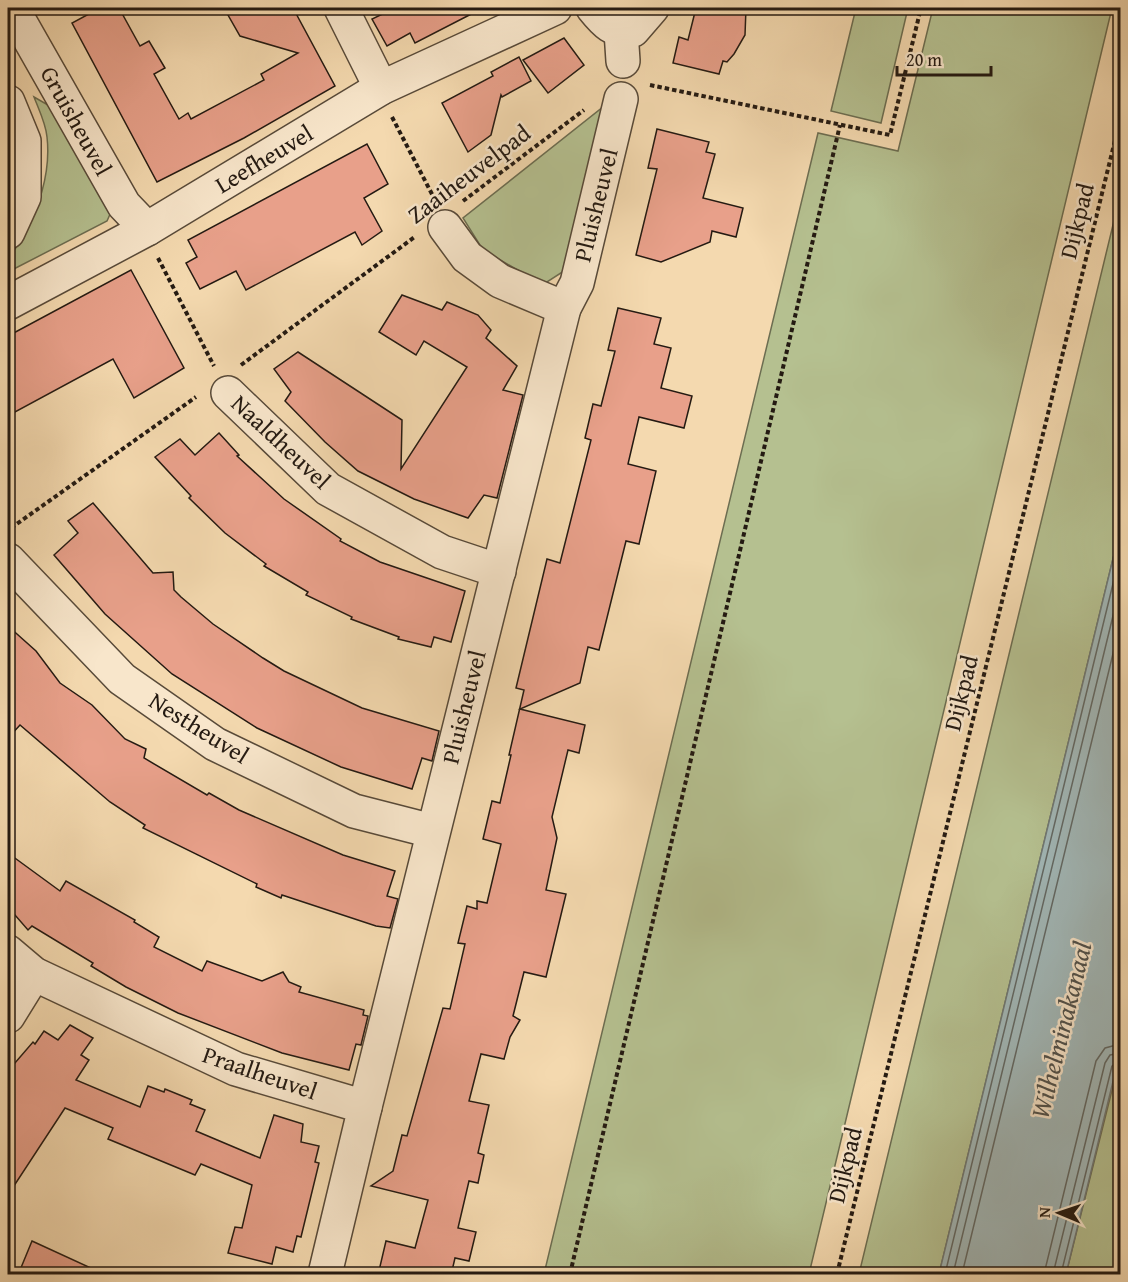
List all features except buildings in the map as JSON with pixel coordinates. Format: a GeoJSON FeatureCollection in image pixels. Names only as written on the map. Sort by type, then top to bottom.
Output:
{"type":"FeatureCollection","features":[{"type":"Feature","properties":{"kind":"street","name":"Gruisheuvel"},"geometry":{"type":"LineString","coordinates":[[12,8],[124,205],[147,229]]}},
{"type":"Feature","properties":{"kind":"street"},"geometry":{"type":"LineString","coordinates":[[341,8],[381,88]]}},
{"type":"Feature","properties":{"kind":"street","name":"Leefheuvel"},"geometry":{"type":"LineString","coordinates":[[8,303],[147,229],[381,88],[555,8]]}},
{"type":"Feature","properties":{"kind":"street"},"geometry":{"type":"LineString","coordinates":[[593,8],[622,46],[652,8]]}},
{"type":"Feature","properties":{"kind":"street","name":"Pluisheuvel"},"geometry":{"type":"LineString","coordinates":[[365,1107],[564,308],[577,283],[634,92]]}},
{"type":"Feature","properties":{"kind":"street"},"geometry":{"type":"LineString","coordinates":[[8,102],[24,141],[24,196],[8,232]]}},
{"type":"Feature","properties":{"kind":"street"},"geometry":{"type":"LineString","coordinates":[[443,222],[467,257],[500,281],[564,308]]}},
{"type":"Feature","properties":{"kind":"street","name":"Naaldheuvel"},"geometry":{"type":"LineString","coordinates":[[224,387],[328,489],[442,552],[499,571]]}},
{"type":"Feature","properties":{"kind":"street","name":"Nestheuvel"},"geometry":{"type":"LineString","coordinates":[[8,560],[122,679],[214,744],[354,811],[432,831]]}},
{"type":"Feature","properties":{"kind":"street","name":"Praalheuvel"},"geometry":{"type":"LineString","coordinates":[[8,952],[34,974],[236,1069],[365,1107]]}},
{"type":"Feature","properties":{"kind":"street"},"geometry":{"type":"LineString","coordinates":[[8,1016],[34,974]]}},
{"type":"Feature","properties":{"kind":"street"},"geometry":{"type":"LineString","coordinates":[[325,1275],[365,1107]]}},
{"type":"Feature","properties":{"kind":"path"},"geometry":{"type":"LineString","coordinates":[[634,92],[890,135],[921,8]]}},
{"type":"Feature","properties":{"kind":"path"},"geometry":{"type":"LineString","coordinates":[[381,88],[443,222]]}},
{"type":"Feature","properties":{"kind":"path","name":"Zaaiheuvelpad"},"geometry":{"type":"LineString","coordinates":[[8,530],[224,387],[443,222],[588,107]]}},
{"type":"Feature","properties":{"kind":"path","name":"Dijkpad"},"geometry":{"type":"LineString","coordinates":[[837,1275],[1120,120]]}},
{"type":"Feature","properties":{"kind":"path"},"geometry":{"type":"LineString","coordinates":[[570,1275],[840,125]]}},
{"type":"Feature","properties":{"kind":"path","name":"Naaldheuvel"},"geometry":{"type":"LineString","coordinates":[[147,229],[152,246],[224,387]]}},
{"type":"Feature","properties":{"kind":"green space"},"geometry":{"type":"Polygon","coordinates":[[[856,8],[908,8],[881,123],[831,111],[856,8]]]}},
{"type":"Feature","properties":{"kind":"green space"},"geometry":{"type":"Polygon","coordinates":[[[933,8],[1112,8],[809,1274],[544,1274],[818,133],[898,151],[933,8]]]}},
{"type":"Feature","properties":{"kind":"green space"},"geometry":{"type":"Polygon","coordinates":[[[34,97],[62,113],[111,212],[107,221],[8,272],[9,259],[30,224],[46,176],[48,150],[46,132],[34,97]]]}},
{"type":"Feature","properties":{"kind":"green space"},"geometry":{"type":"Polygon","coordinates":[[[603,107],[564,271],[547,282],[535,280],[483,250],[463,218],[603,107]]]}},
{"type":"Feature","properties":{"kind":"green space"},"geometry":{"type":"Polygon","coordinates":[[[1120,196],[1120,530],[939,1274],[859,1274],[1120,196]]]}},
{"type":"Feature","properties":{"kind":"green space"},"geometry":{"type":"Polygon","coordinates":[[[1120,1053],[1120,1274],[1066,1274],[1119,1062],[1120,1053]]]}},
{"type":"Feature","properties":{"kind":"water","name":"Wilhelminakanaal"},"geometry":{"type":"Polygon","coordinates":[[[1120,530],[1120,1053],[1066,1274],[939,1274],[1120,530]]]}}]}
